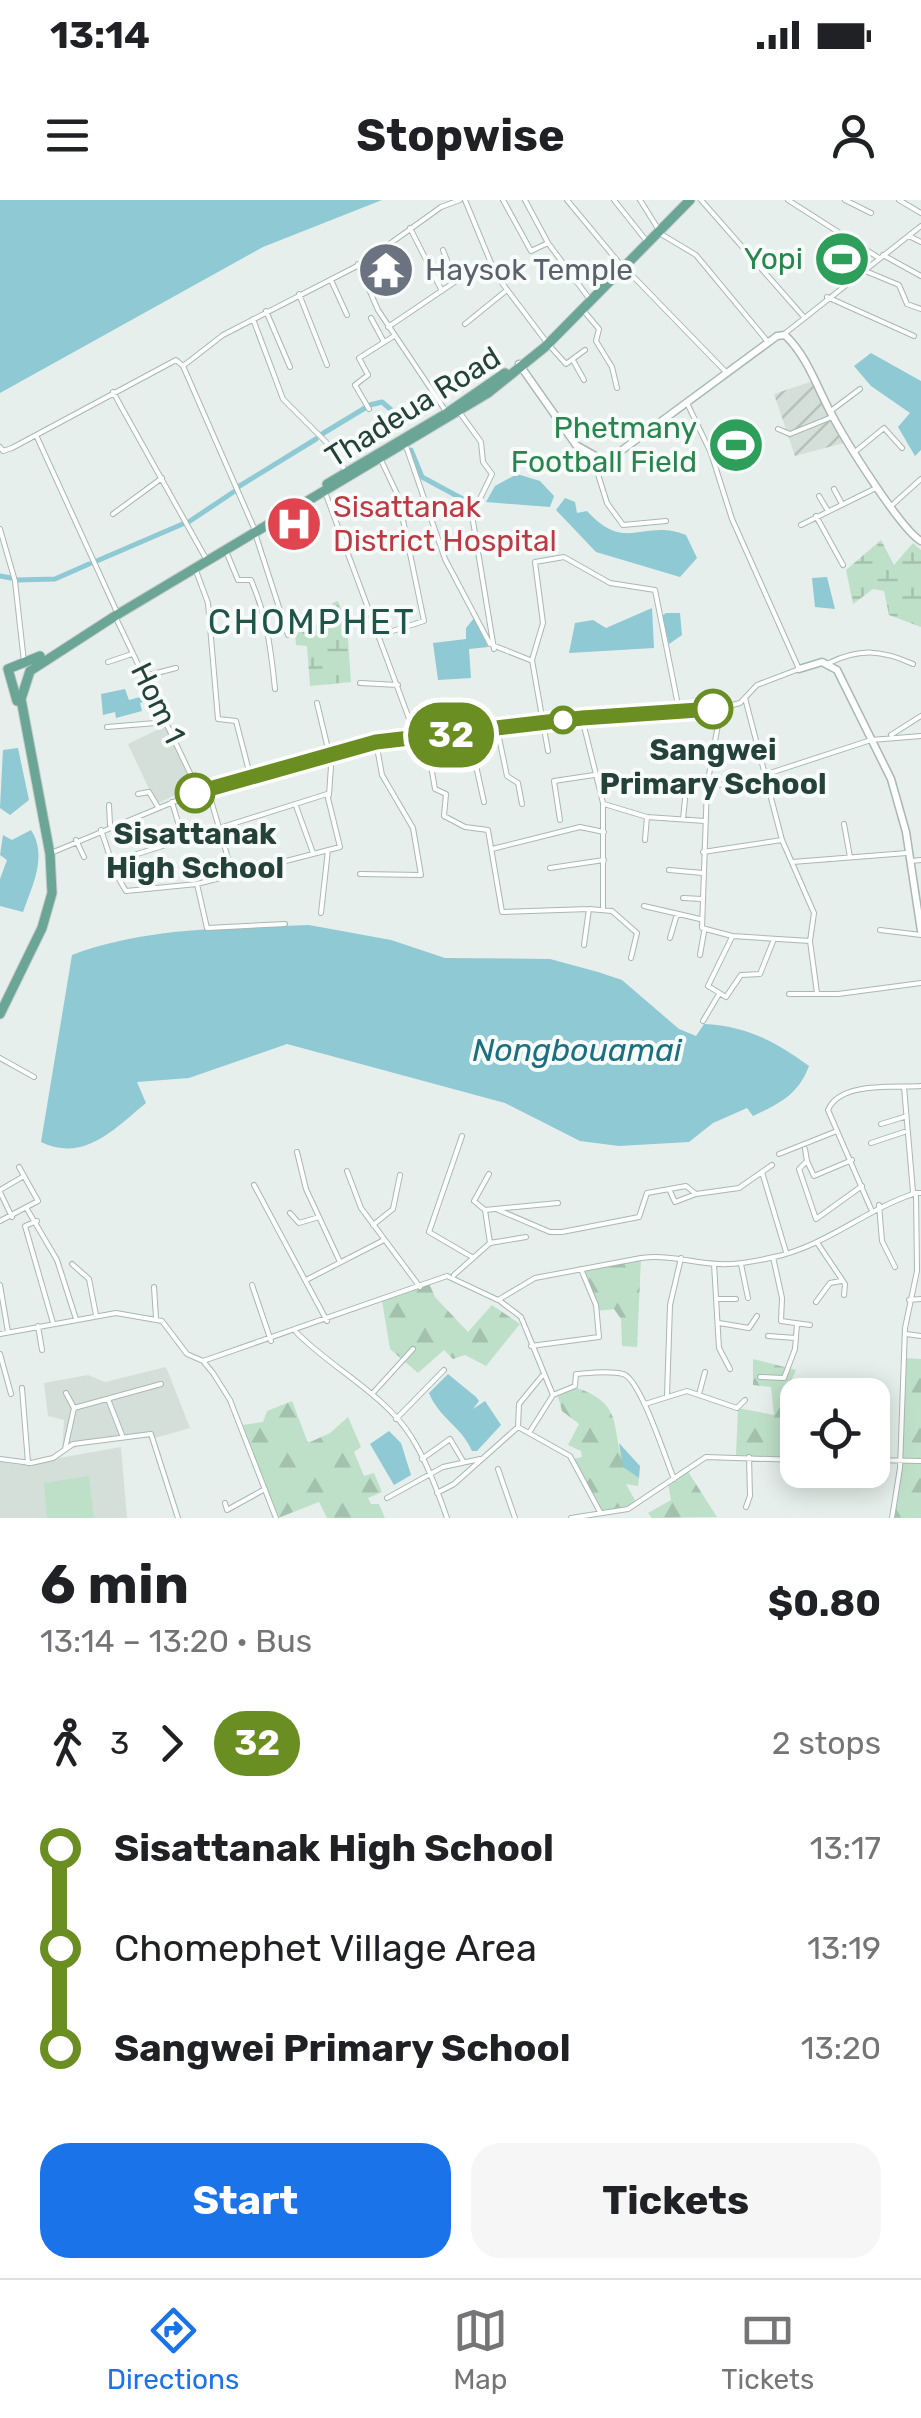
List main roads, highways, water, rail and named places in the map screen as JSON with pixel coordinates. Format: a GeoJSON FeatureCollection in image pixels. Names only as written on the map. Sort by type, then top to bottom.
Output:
{"type":"FeatureCollection","features":[{"type":"Feature","properties":{"kind":"main road","name":"Thadeua Road"},"geometry":{"type":"LineString","coordinates":[[547,342],[686,200]]}},
{"type":"Feature","properties":{"kind":"main road","name":"Thadeua Road"},"geometry":{"type":"LineString","coordinates":[[26,678],[44,660],[205,556],[460,413],[583,310],[645,238],[658,229]]}},
{"type":"Feature","properties":{"kind":"main road","name":"Thadeua Road"},"geometry":{"type":"LineString","coordinates":[[324,489],[520,366]]}},
{"type":"Feature","properties":{"kind":"main road","name":"Thadeua Road"},"geometry":{"type":"LineString","coordinates":[[23,664],[226,551],[254,531]]}},
{"type":"Feature","properties":{"kind":"main road"},"geometry":{"type":"LineString","coordinates":[[0,1014],[46,920],[52,885],[50,854],[8,669],[23,664],[26,678],[21,699],[27,743]]}},
{"type":"Feature","properties":{"kind":"main road"},"geometry":{"type":"LineString","coordinates":[[11,682],[26,678]]}},
{"type":"Feature","properties":{"kind":"water"},"geometry":{"type":"Polygon","coordinates":[[[0,200],[382,200],[263,247],[0,393],[0,200]]]}},
{"type":"Feature","properties":{"kind":"water"},"geometry":{"type":"Polygon","coordinates":[[[871,353],[921,381],[921,450],[915,456],[898,427],[910,413],[871,386],[854,366],[871,353]]]}},
{"type":"Feature","properties":{"kind":"water"},"geometry":{"type":"Polygon","coordinates":[[[517,474],[540,481],[554,496],[550,507],[486,502],[495,486],[517,474]]]}},
{"type":"Feature","properties":{"kind":"water"},"geometry":{"type":"Polygon","coordinates":[[[565,498],[575,502],[577,513],[587,511],[613,530],[658,530],[686,535],[697,558],[680,577],[596,552],[556,510],[565,498]]]}},
{"type":"Feature","properties":{"kind":"water"},"geometry":{"type":"Polygon","coordinates":[[[827,577],[835,609],[815,607],[812,578],[827,577]]]}},
{"type":"Feature","properties":{"kind":"water"},"geometry":{"type":"Polygon","coordinates":[[[652,608],[654,648],[569,653],[575,623],[593,620],[606,628],[652,608]]]}},
{"type":"Feature","properties":{"kind":"water"},"geometry":{"type":"Polygon","coordinates":[[[680,613],[682,635],[669,644],[662,616],[680,613]]]}},
{"type":"Feature","properties":{"kind":"water"},"geometry":{"type":"Polygon","coordinates":[[[475,617],[488,647],[469,649],[471,678],[438,680],[433,643],[466,639],[466,628],[475,617]]]}},
{"type":"Feature","properties":{"kind":"water"},"geometry":{"type":"Polygon","coordinates":[[[125,689],[129,700],[151,694],[152,699],[140,703],[142,711],[116,718],[115,712],[103,715],[101,694],[125,689]]]}},
{"type":"Feature","properties":{"kind":"water"},"geometry":{"type":"Polygon","coordinates":[[[18,748],[29,800],[10,815],[0,808],[3,750],[18,748]]]}},
{"type":"Feature","properties":{"kind":"water"},"geometry":{"type":"Polygon","coordinates":[[[31,830],[38,861],[23,912],[0,906],[0,879],[7,860],[0,855],[3,835],[12,840],[31,830]]]}},
{"type":"Feature","properties":{"kind":"water","name":"Nongbouamai"},"geometry":{"type":"Polygon","coordinates":[[[309,925],[391,940],[445,958],[550,959],[598,972],[622,980],[679,1029],[696,1036],[704,1024],[747,1032],[772,1042],[809,1066],[787,1097],[753,1116],[747,1108],[713,1123],[689,1142],[619,1146],[580,1141],[505,1103],[287,1044],[189,1078],[137,1082],[146,1103],[111,1132],[72,1148],[41,1142],[72,955],[159,934],[309,925]]]}},
{"type":"Feature","properties":{"kind":"water"},"geometry":{"type":"Polygon","coordinates":[[[448,1374],[479,1401],[473,1409],[485,1401],[501,1425],[477,1451],[472,1451],[429,1393],[448,1374]]]}},
{"type":"Feature","properties":{"kind":"water"},"geometry":{"type":"Polygon","coordinates":[[[389,1431],[401,1443],[411,1475],[394,1485],[370,1444],[389,1431]]]}},
{"type":"Feature","properties":{"kind":"water"},"geometry":{"type":"Polygon","coordinates":[[[619,1443],[640,1466],[639,1478],[623,1467],[619,1443]]]}},
{"type":"Feature","properties":{"kind":"waterway"},"geometry":{"type":"LineString","coordinates":[[370,405],[382,402],[395,413]]}},
{"type":"Feature","properties":{"kind":"waterway"},"geometry":{"type":"LineString","coordinates":[[322,434],[365,408]]}},
{"type":"Feature","properties":{"kind":"waterway"},"geometry":{"type":"LineString","coordinates":[[238,487],[316,439]]}},
{"type":"Feature","properties":{"kind":"waterway"},"geometry":{"type":"LineString","coordinates":[[411,450],[422,477],[472,504]]}},
{"type":"Feature","properties":{"kind":"waterway"},"geometry":{"type":"LineString","coordinates":[[190,521],[235,491]]}},
{"type":"Feature","properties":{"kind":"waterway"},"geometry":{"type":"LineString","coordinates":[[92,563],[185,523]]}},
{"type":"Feature","properties":{"kind":"waterway"},"geometry":{"type":"LineString","coordinates":[[17,580],[55,579],[89,564]]}},
{"type":"Feature","properties":{"kind":"waterway"},"geometry":{"type":"LineString","coordinates":[[0,576],[11,578]]}},
{"type":"Feature","properties":{"kind":"place","name":"Yopi"},"geometry":{"type":"Point","coordinates":[842,259]}},
{"type":"Feature","properties":{"kind":"place","name":"Haysok Temple"},"geometry":{"type":"Point","coordinates":[386,270]}},
{"type":"Feature","properties":{"kind":"place","name":"Phetmany Football Field"},"geometry":{"type":"Point","coordinates":[736,445]}},
{"type":"Feature","properties":{"kind":"place","name":"Sisattanak District Hospital"},"geometry":{"type":"Point","coordinates":[294,524]}},
{"type":"Feature","properties":{"kind":"place","name":"Sangwei Primary School"},"geometry":{"type":"Point","coordinates":[713,709]}},
{"type":"Feature","properties":{"kind":"place","name":"Sisattanak High School"},"geometry":{"type":"Point","coordinates":[195,793]}},
{"type":"Feature","properties":{"kind":"district","name":"CHOMPHET"},"geometry":{"type":"Point","coordinates":[312,622]}}]}
